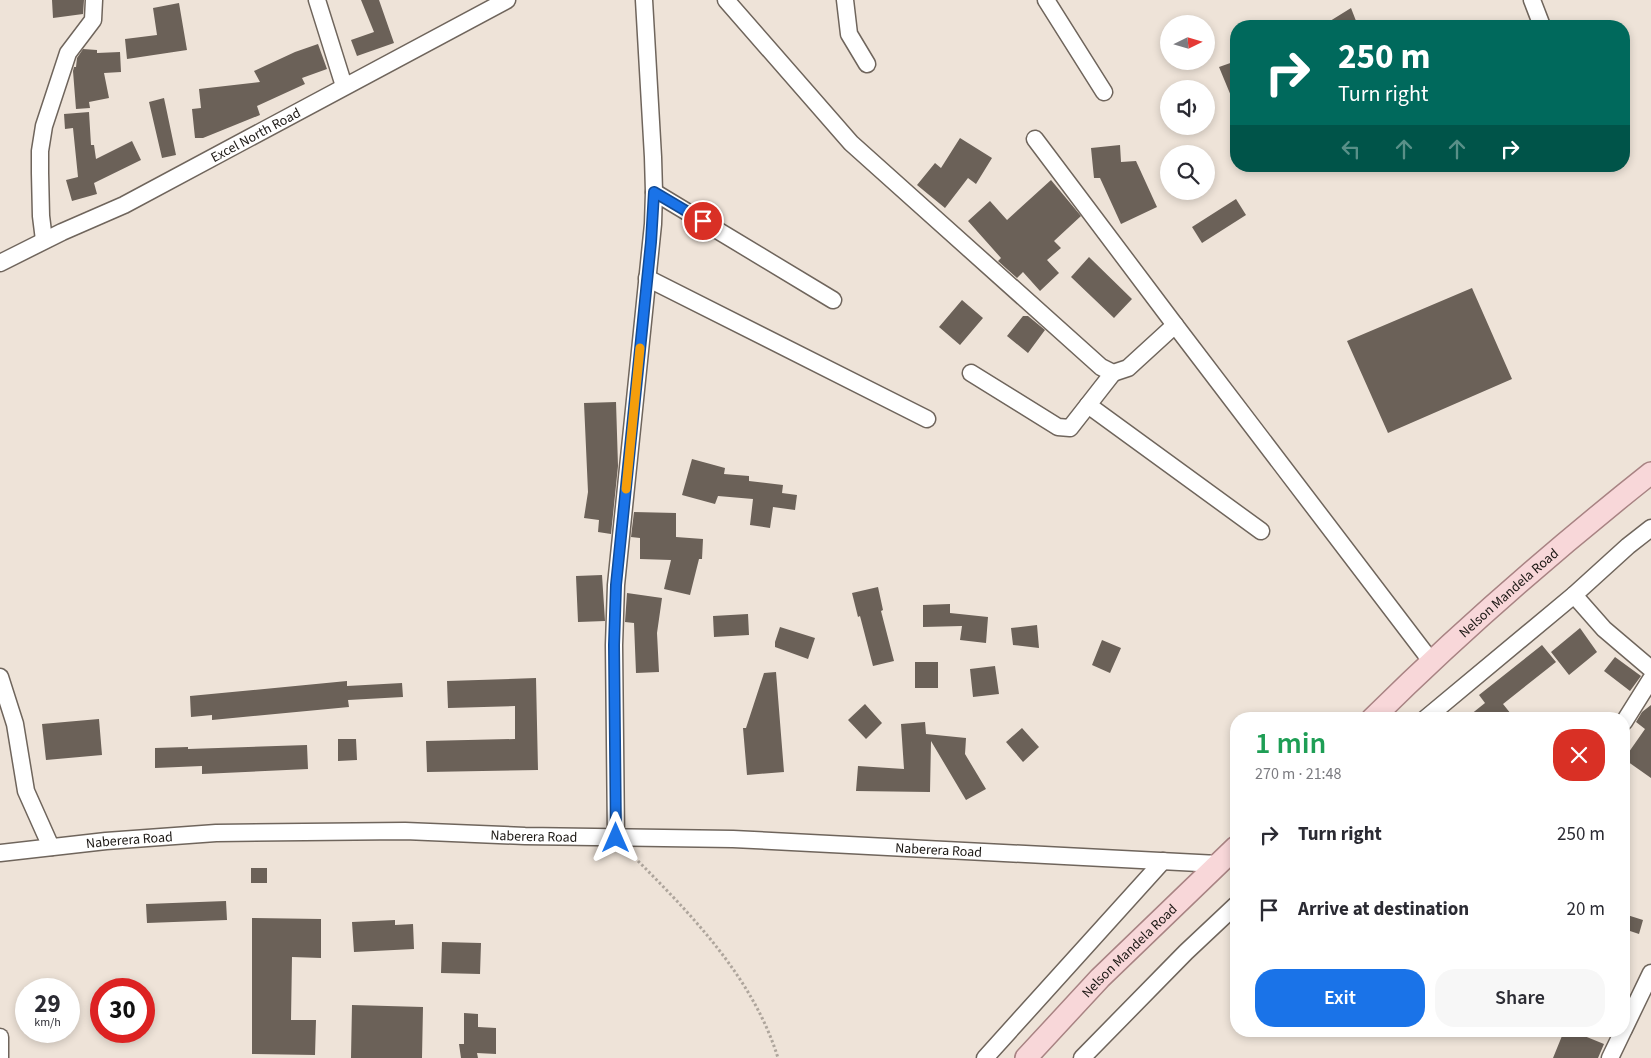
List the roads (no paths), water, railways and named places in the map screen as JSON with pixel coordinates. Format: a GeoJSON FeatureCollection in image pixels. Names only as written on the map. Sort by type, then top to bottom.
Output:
{"type":"FeatureCollection","features":[{"type":"Feature","properties":{"kind":"main road","name":"Nelson Mandela Road"},"geometry":{"type":"LineString","coordinates":[[1379,712],[1431,661],[1556,551],[1651,473]]}},
{"type":"Feature","properties":{"kind":"main road","name":"Nelson Mandela Road"},"geometry":{"type":"LineString","coordinates":[[1026,1058],[1100,978],[1230,853]]}},
{"type":"Feature","properties":{"kind":"street"},"geometry":{"type":"LineString","coordinates":[[44,240],[40,151],[44,126],[68,53],[93,20],[94,0]]}},
{"type":"Feature","properties":{"kind":"street"},"geometry":{"type":"LineString","coordinates":[[317,0],[344,86]]}},
{"type":"Feature","properties":{"kind":"street","name":"Excel North Road"},"geometry":{"type":"LineString","coordinates":[[0,263],[44,240],[124,205],[507,0]]}},
{"type":"Feature","properties":{"kind":"street"},"geometry":{"type":"LineString","coordinates":[[616,838],[614,645],[616,585],[654,192],[644,0]]}},
{"type":"Feature","properties":{"kind":"street"},"geometry":{"type":"LineString","coordinates":[[726,0],[851,143],[1101,367],[1113,373]]}},
{"type":"Feature","properties":{"kind":"street"},"geometry":{"type":"LineString","coordinates":[[845,0],[849,34],[867,64]]}},
{"type":"Feature","properties":{"kind":"street"},"geometry":{"type":"LineString","coordinates":[[1046,0],[1104,92]]}},
{"type":"Feature","properties":{"kind":"street"},"geometry":{"type":"LineString","coordinates":[[1532,0],[1540,20]]}},
{"type":"Feature","properties":{"kind":"street"},"geometry":{"type":"LineString","coordinates":[[1035,139],[1431,661]]}},
{"type":"Feature","properties":{"kind":"street"},"geometry":{"type":"LineString","coordinates":[[654,192],[833,300]]}},
{"type":"Feature","properties":{"kind":"street"},"geometry":{"type":"LineString","coordinates":[[647,278],[927,419]]}},
{"type":"Feature","properties":{"kind":"street"},"geometry":{"type":"LineString","coordinates":[[971,374],[1058,426],[1070,428],[1113,373],[1128,368],[1175,326]]}},
{"type":"Feature","properties":{"kind":"street"},"geometry":{"type":"LineString","coordinates":[[1088,404],[1260,531]]}},
{"type":"Feature","properties":{"kind":"street"},"geometry":{"type":"LineString","coordinates":[[1433,712],[1651,528]]}},
{"type":"Feature","properties":{"kind":"street"},"geometry":{"type":"LineString","coordinates":[[1574,595],[1604,629],[1651,669]]}},
{"type":"Feature","properties":{"kind":"street"},"geometry":{"type":"LineString","coordinates":[[0,677],[15,724],[26,791],[51,847]]}},
{"type":"Feature","properties":{"kind":"street"},"geometry":{"type":"LineString","coordinates":[[1630,713],[1651,680]]}},
{"type":"Feature","properties":{"kind":"street","name":"Naberera Road"},"geometry":{"type":"LineString","coordinates":[[0,853],[106,841],[216,833],[405,831],[525,836],[733,839],[1218,864]]}},
{"type":"Feature","properties":{"kind":"street"},"geometry":{"type":"LineString","coordinates":[[985,1058],[1163,861]]}},
{"type":"Feature","properties":{"kind":"street"},"geometry":{"type":"LineString","coordinates":[[1082,1058],[1173,965],[1230,911]]}},
{"type":"Feature","properties":{"kind":"street"},"geometry":{"type":"LineString","coordinates":[[1630,1016],[1651,973]]}},
{"type":"Feature","properties":{"kind":"street"},"geometry":{"type":"LineString","coordinates":[[0,1037],[0,1058]]}},
{"type":"Feature","properties":{"kind":"street"},"geometry":{"type":"LineString","coordinates":[[1610,1058],[1620,1037]]}}]}
